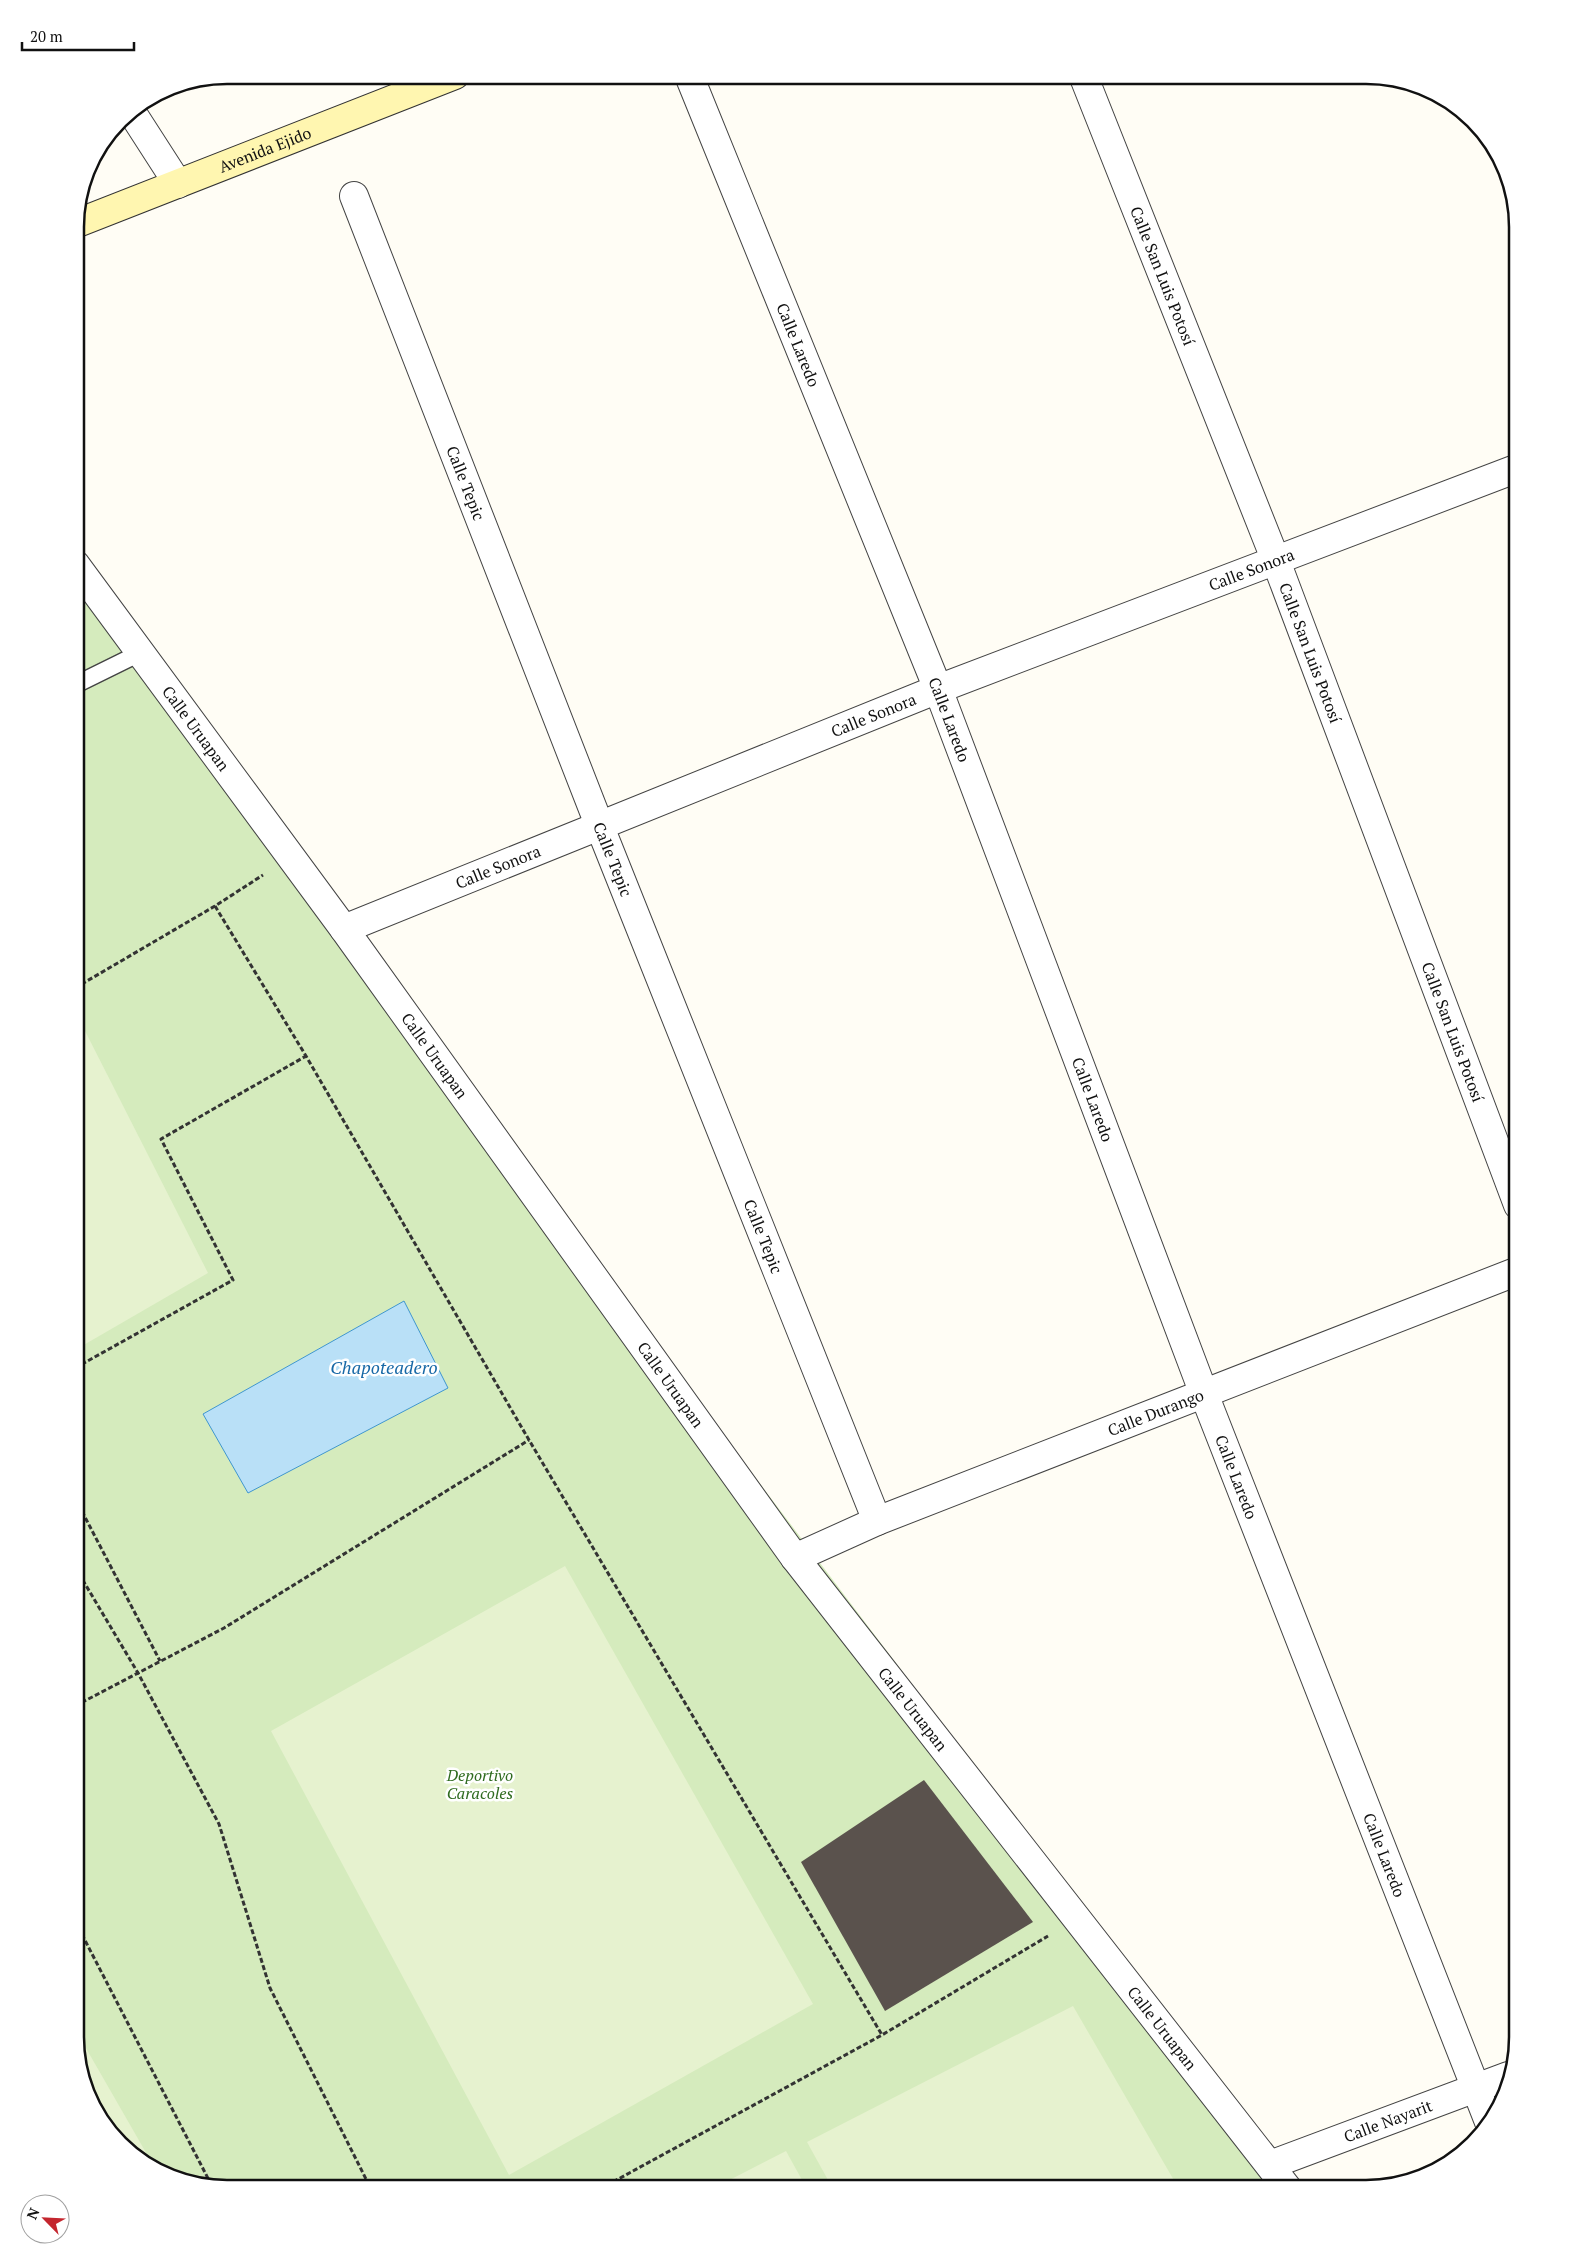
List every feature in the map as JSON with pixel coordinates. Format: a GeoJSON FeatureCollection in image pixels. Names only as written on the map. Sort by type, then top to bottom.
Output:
{"type":"FeatureCollection","features":[{"type":"Feature","properties":{"kind":"main road","name":"Avenida Ejido"},"geometry":{"type":"LineString","coordinates":[[84,221],[432,84]]}},
{"type":"Feature","properties":{"kind":"street","name":"Calle Laredo"},"geometry":{"type":"LineString","coordinates":[[692,84],[938,689],[1204,1394],[1486,2114]]}},
{"type":"Feature","properties":{"kind":"street","name":"Calle San Luis Potosí"},"geometry":{"type":"LineString","coordinates":[[1087,84],[1276,561],[1509,1181]]}},
{"type":"Feature","properties":{"kind":"street"},"geometry":{"type":"LineString","coordinates":[[134,117],[178,184]]}},
{"type":"Feature","properties":{"kind":"street","name":"Calle Tepic"},"geometry":{"type":"LineString","coordinates":[[354,196],[600,827],[877,1522]]}},
{"type":"Feature","properties":{"kind":"street","name":"Calle Sonora"},"geometry":{"type":"LineString","coordinates":[[344,929],[938,689],[1509,471]]}},
{"type":"Feature","properties":{"kind":"street","name":"Calle Uruapan"},"geometry":{"type":"LineString","coordinates":[[84,576],[344,929],[795,1558],[1281,2180]]}},
{"type":"Feature","properties":{"kind":"street","name":"Calle Durango"},"geometry":{"type":"LineString","coordinates":[[795,1558],[877,1522],[1509,1275]]}},
{"type":"Feature","properties":{"kind":"street","name":"Calle Nayarit"},"geometry":{"type":"LineString","coordinates":[[1270,2165],[1503,2078]]}},
{"type":"Feature","properties":{"kind":"lane"},"geometry":{"type":"LineString","coordinates":[[84,681],[140,653]]}},
{"type":"Feature","properties":{"kind":"path"},"geometry":{"type":"LineString","coordinates":[[84,983],[215,906],[290,858]]}},
{"type":"Feature","properties":{"kind":"path"},"geometry":{"type":"LineString","coordinates":[[215,906],[306,1056],[529,1440],[882,2035]]}},
{"type":"Feature","properties":{"kind":"path"},"geometry":{"type":"LineString","coordinates":[[84,1363],[233,1280],[161,1139],[306,1056]]}},
{"type":"Feature","properties":{"kind":"path"},"geometry":{"type":"LineString","coordinates":[[84,1701],[224,1628],[529,1440]]}},
{"type":"Feature","properties":{"kind":"path"},"geometry":{"type":"LineString","coordinates":[[84,1515],[160,1661]]}},
{"type":"Feature","properties":{"kind":"path"},"geometry":{"type":"LineString","coordinates":[[84,1582],[138,1673],[219,1824],[270,1988],[366,2180]]}},
{"type":"Feature","properties":{"kind":"path"},"geometry":{"type":"LineString","coordinates":[[616,2180],[882,2035],[1076,1919]]}},
{"type":"Feature","properties":{"kind":"path"},"geometry":{"type":"LineString","coordinates":[[84,1938],[208,2179]]}},
{"type":"Feature","properties":{"kind":"green space","name":"Deportivo Caracoles"},"geometry":{"type":"Polygon","coordinates":[[[84,593],[1288,2180],[217,2180],[198,2178],[155,2161],[140,2151],[113,2124],[103,2109],[89,2075],[84,2038],[84,593]]]}},
{"type":"Feature","properties":{"kind":"green space"},"geometry":{"type":"Polygon","coordinates":[[[84,1029],[208,1273],[84,1345],[84,1029]]]}},
{"type":"Feature","properties":{"kind":"green space"},"geometry":{"type":"Polygon","coordinates":[[[565,1566],[813,2004],[509,2175],[271,1731],[565,1566]]]}},
{"type":"Feature","properties":{"kind":"green space"},"geometry":{"type":"Polygon","coordinates":[[[1073,2006],[1174,2180],[828,2180],[807,2142],[1073,2006]]]}},
{"type":"Feature","properties":{"kind":"green space"},"geometry":{"type":"Polygon","coordinates":[[[84,2045],[148,2156],[126,2138],[103,2109],[89,2075],[84,2045]]]}},
{"type":"Feature","properties":{"kind":"green space"},"geometry":{"type":"Polygon","coordinates":[[[786,2151],[802,2180],[730,2180],[786,2151]]]}},
{"type":"Feature","properties":{"kind":"water","name":"Chapoteadero"},"geometry":{"type":"Polygon","coordinates":[[[404,1301],[448,1388],[248,1493],[203,1414],[404,1301]]]}},
{"type":"Feature","properties":{"kind":"building"},"geometry":{"type":"Polygon","coordinates":[[[924,1780],[1033,1922],[885,2011],[801,1862],[924,1780]]]}}]}
